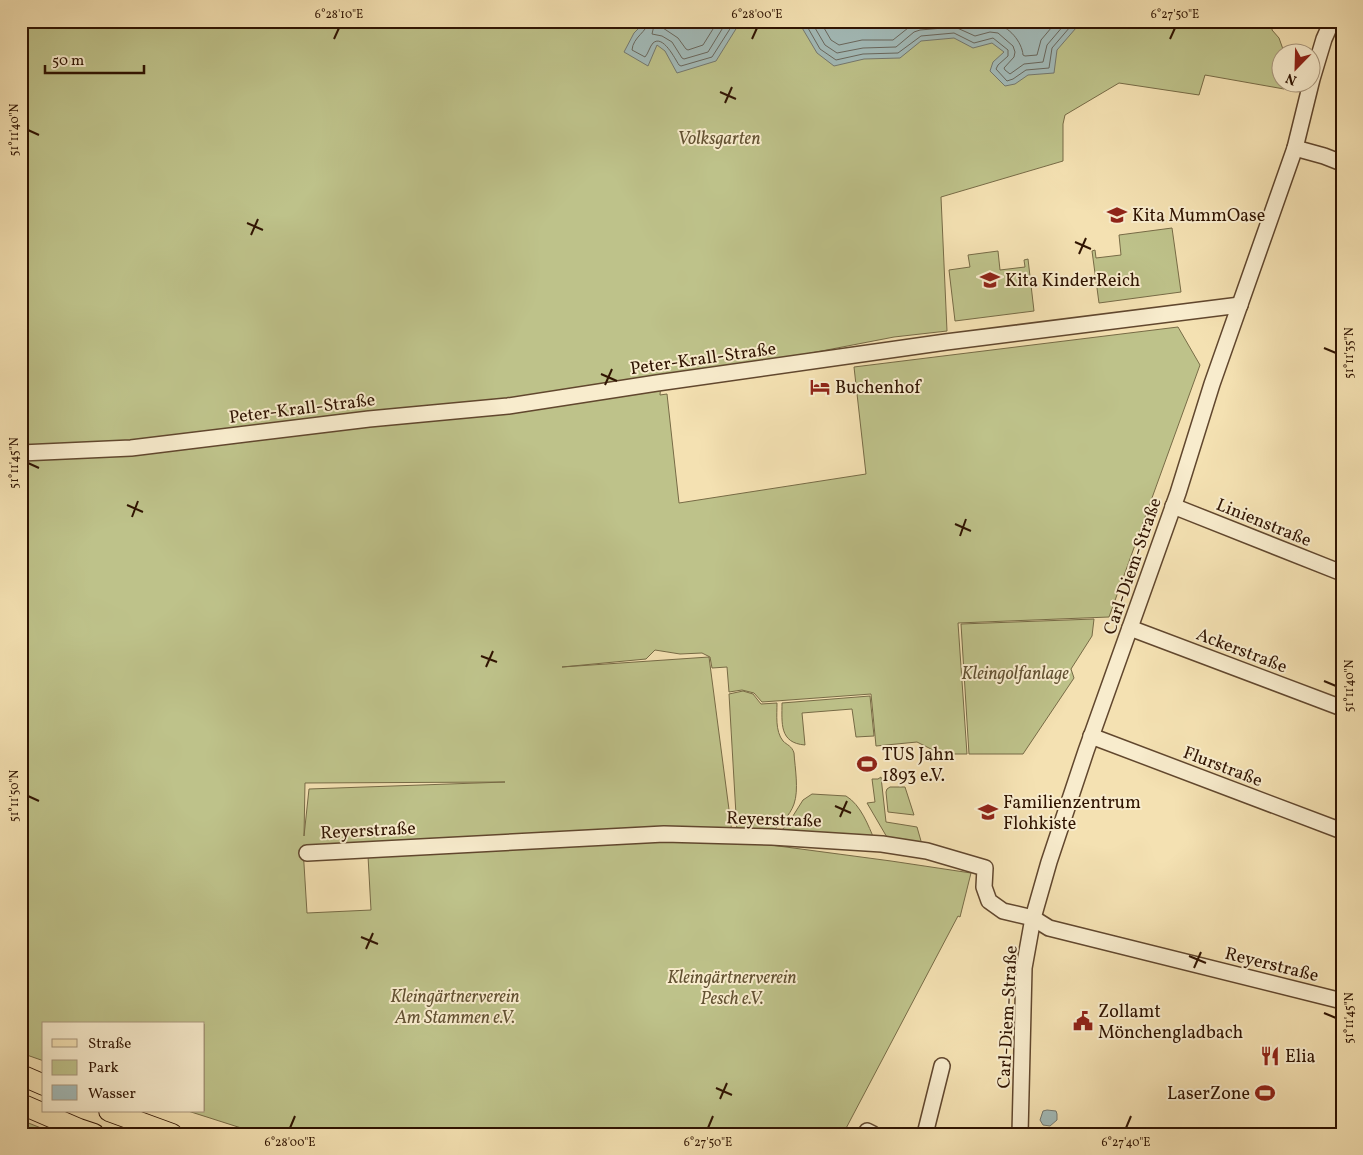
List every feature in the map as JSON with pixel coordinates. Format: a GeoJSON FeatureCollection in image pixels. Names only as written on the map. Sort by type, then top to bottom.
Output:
{"type":"FeatureCollection","features":[{"type":"Feature","properties":{"kind":"main road"},"geometry":{"type":"LineString","coordinates":[[21,1075],[42,1084]]}},
{"type":"Feature","properties":{"kind":"main road"},"geometry":{"type":"LineString","coordinates":[[21,1104],[94,1134]]}},
{"type":"Feature","properties":{"kind":"main road"},"geometry":{"type":"LineString","coordinates":[[112,1112],[172,1134]]}},
{"type":"Feature","properties":{"kind":"street","name":"Carl-Diem-Straße"},"geometry":{"type":"LineString","coordinates":[[1020,1134],[1024,968],[1032,918],[1091,736],[1173,506],[1212,384],[1295,148],[1319,55],[1332,21]]}},
{"type":"Feature","properties":{"kind":"street"},"geometry":{"type":"LineString","coordinates":[[1295,148],[1342,163]]}},
{"type":"Feature","properties":{"kind":"street","name":"Peter-Krall-Straße"},"geometry":{"type":"LineString","coordinates":[[21,453],[131,448],[369,419],[508,406],[946,342],[1240,305]]}},
{"type":"Feature","properties":{"kind":"street","name":"Linienstraße"},"geometry":{"type":"LineString","coordinates":[[1173,506],[1342,573]]}},
{"type":"Feature","properties":{"kind":"street","name":"Ackerstraße"},"geometry":{"type":"LineString","coordinates":[[1130,628],[1342,708]]}},
{"type":"Feature","properties":{"kind":"street","name":"Flurstraße"},"geometry":{"type":"LineString","coordinates":[[1091,736],[1342,831]]}},
{"type":"Feature","properties":{"kind":"street","name":"Reyerstraße"},"geometry":{"type":"LineString","coordinates":[[307,853],[664,834],[772,837],[882,844],[927,851],[985,868],[984,887],[989,901],[1003,911],[1032,918],[1049,928],[1342,1001]]}},
{"type":"Feature","properties":{"kind":"street"},"geometry":{"type":"LineString","coordinates":[[925,1134],[942,1066]]}},
{"type":"Feature","properties":{"kind":"green space"},"geometry":{"type":"Polygon","coordinates":[[[21,21],[1273,21],[1272,30],[1280,42],[1270,42],[1270,87],[1205,75],[1199,95],[1119,83],[1065,115],[1063,124],[1063,161],[941,197],[947,331],[894,337],[661,382],[660,395],[667,394],[679,503],[866,474],[854,367],[1178,327],[1200,365],[1109,617],[958,623],[967,754],[941,754],[917,742],[876,746],[871,694],[762,702],[754,693],[742,690],[729,692],[727,667],[712,668],[710,657],[702,653],[680,654],[655,650],[646,659],[562,667],[709,657],[733,840],[971,873],[960,917],[958,916],[843,1134],[260,1134],[191,1112],[205,1112],[205,1022],[42,1022],[42,1060],[21,1053],[21,21]],[[505,782],[305,783],[304,836],[309,789],[505,782]],[[303,848],[307,913],[371,910],[368,856],[303,848]]]}},
{"type":"Feature","properties":{"kind":"green space"},"geometry":{"type":"Polygon","coordinates":[[[1172,228],[1181,292],[1099,303],[1092,251],[1095,250],[1096,258],[1121,255],[1119,235],[1172,228]]]}},
{"type":"Feature","properties":{"kind":"green space"},"geometry":{"type":"Polygon","coordinates":[[[998,251],[1000,270],[1025,267],[1024,260],[1028,259],[1034,311],[955,321],[949,270],[970,267],[968,255],[998,251]]]}},
{"type":"Feature","properties":{"kind":"green space","name":"Kleingolfanlage"},"geometry":{"type":"Polygon","coordinates":[[[1094,619],[1092,636],[1071,669],[1074,678],[1023,754],[969,754],[961,624],[1094,619]]]}},
{"type":"Feature","properties":{"kind":"green space"},"geometry":{"type":"Polygon","coordinates":[[[743,691],[753,694],[761,704],[777,703],[777,723],[780,737],[791,747],[794,753],[796,786],[794,804],[787,816],[770,834],[737,832],[729,694],[743,691]]]}},
{"type":"Feature","properties":{"kind":"green space"},"geometry":{"type":"Polygon","coordinates":[[[870,696],[874,736],[856,737],[852,709],[802,713],[805,745],[790,740],[786,736],[782,725],[782,703],[870,696]]]}},
{"type":"Feature","properties":{"kind":"green space"},"geometry":{"type":"Polygon","coordinates":[[[881,777],[886,822],[917,827],[920,843],[888,839],[867,803],[875,802],[872,779],[881,777]]]}},
{"type":"Feature","properties":{"kind":"green space"},"geometry":{"type":"Polygon","coordinates":[[[890,787],[905,787],[914,815],[888,812],[886,792],[890,787]]]}},
{"type":"Feature","properties":{"kind":"green space"},"geometry":{"type":"Polygon","coordinates":[[[812,794],[846,796],[864,816],[875,841],[778,835],[803,800],[812,794]]]}},
{"type":"Feature","properties":{"kind":"green space"},"geometry":{"type":"Polygon","coordinates":[[[21,1120],[56,1134],[21,1134],[21,1120]]]}},
{"type":"Feature","properties":{"kind":"water"},"geometry":{"type":"Polygon","coordinates":[[[646,21],[742,21],[716,61],[677,73],[665,51],[657,45],[648,66],[624,52],[634,33],[646,21]]]}},
{"type":"Feature","properties":{"kind":"water"},"geometry":{"type":"Polygon","coordinates":[[[798,21],[1076,21],[1076,28],[1057,50],[1054,73],[1028,75],[1015,84],[1005,86],[990,71],[993,62],[1004,52],[992,43],[973,48],[954,38],[921,41],[900,58],[864,59],[834,66],[817,53],[798,21]]]}},
{"type":"Feature","properties":{"kind":"water"},"geometry":{"type":"Polygon","coordinates":[[[1043,1111],[1056,1111],[1057,1114],[1057,1120],[1050,1126],[1043,1125],[1040,1120],[1043,1111]]]}},
{"type":"Feature","properties":{"kind":"place","name":"Kita MummOase"},"geometry":{"type":"Point","coordinates":[1117,215]}},
{"type":"Feature","properties":{"kind":"place","name":"Kita KinderReich"},"geometry":{"type":"Point","coordinates":[990,280]}},
{"type":"Feature","properties":{"kind":"place","name":"Buchenhof"},"geometry":{"type":"Point","coordinates":[820,387]}},
{"type":"Feature","properties":{"kind":"place","name":"TUS Jahn 1893 e.V."},"geometry":{"type":"Point","coordinates":[867,764]}},
{"type":"Feature","properties":{"kind":"place","name":"Familienzentrum Flohkiste"},"geometry":{"type":"Point","coordinates":[988,812]}},
{"type":"Feature","properties":{"kind":"place","name":"Zollamt Mönchengladbach"},"geometry":{"type":"Point","coordinates":[1083,1021]}},
{"type":"Feature","properties":{"kind":"place","name":"Elia"},"geometry":{"type":"Point","coordinates":[1270,1056]}},
{"type":"Feature","properties":{"kind":"place","name":"LaserZone"},"geometry":{"type":"Point","coordinates":[1265,1093]}},
{"type":"Feature","properties":{"kind":"park label","name":"Volksgarten"},"geometry":{"type":"Point","coordinates":[719,138]}},
{"type":"Feature","properties":{"kind":"park label","name":"Kleingärtnerverein Pesch e.V."},"geometry":{"type":"Point","coordinates":[732,988]}},
{"type":"Feature","properties":{"kind":"park label","name":"Kleingärtnerverein Am Stammen e.V."},"geometry":{"type":"Point","coordinates":[455,1006]}}]}
